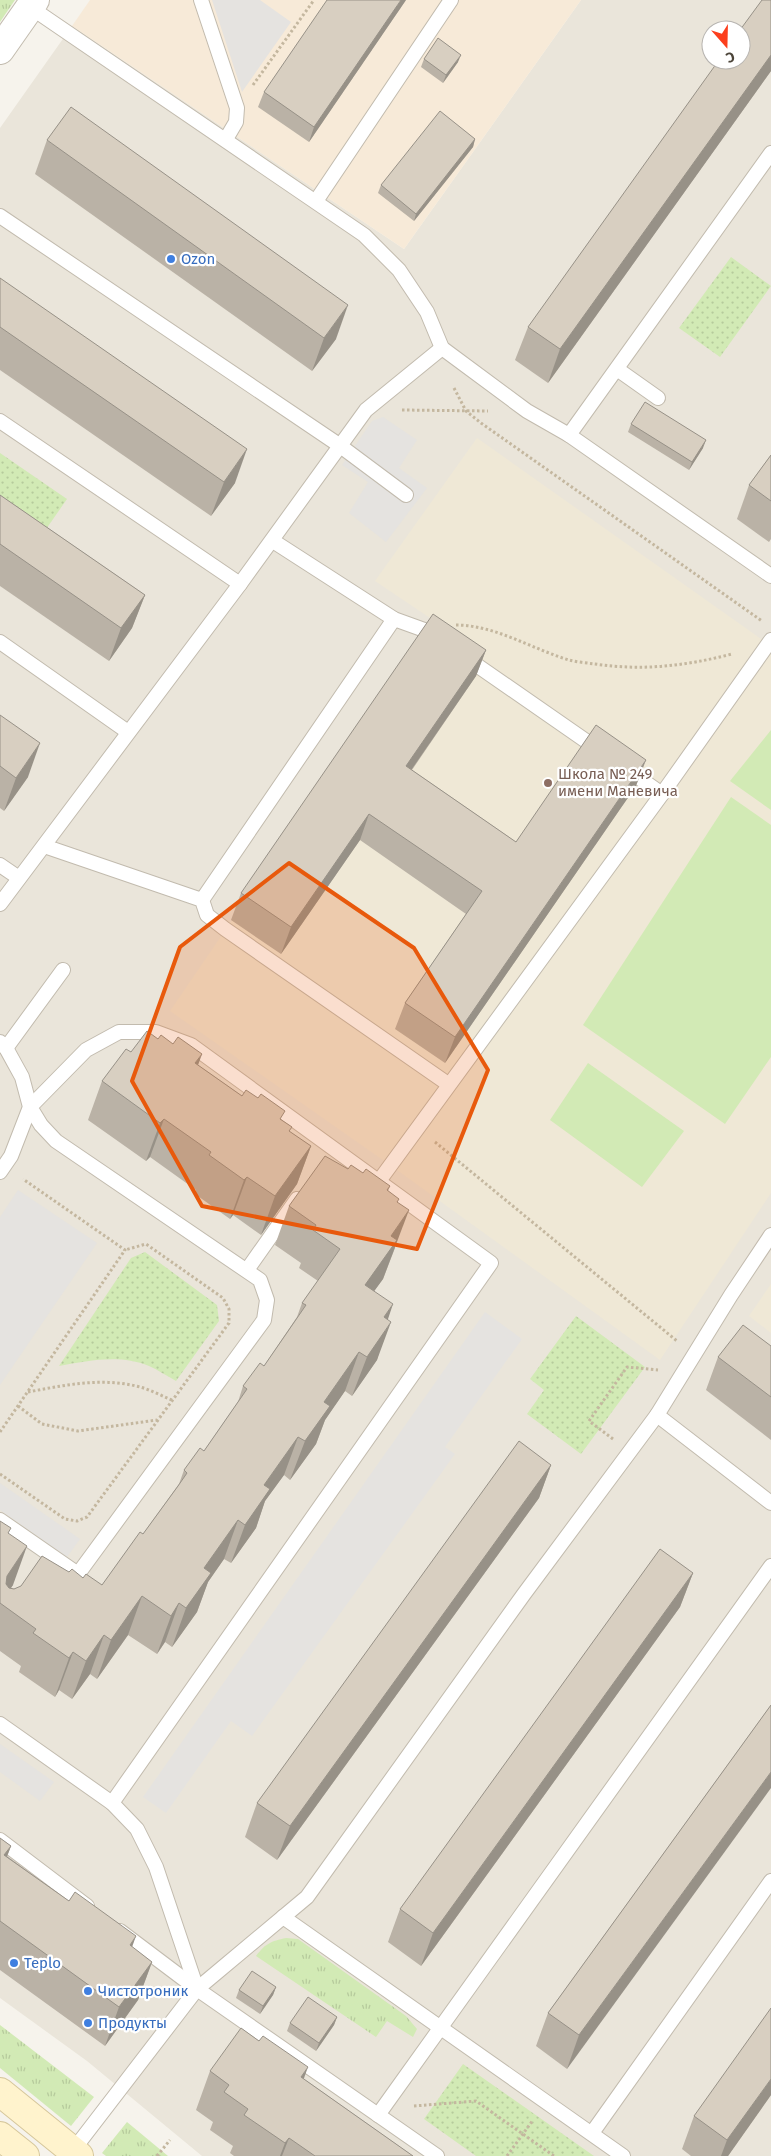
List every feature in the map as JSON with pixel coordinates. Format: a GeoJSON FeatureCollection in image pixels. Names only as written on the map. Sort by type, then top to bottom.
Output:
{"type":"FeatureCollection","features":[{"type":"Feature","properties":{"kind":"street"},"geometry":{"type":"LineString","coordinates":[[0,50],[32,4]]}},
{"type":"Feature","properties":{"kind":"street"},"geometry":{"type":"LineString","coordinates":[[0,2092],[73,2154]]}},
{"type":"Feature","properties":{"kind":"street"},"geometry":{"type":"LineString","coordinates":[[0,2136],[25,2156]]}},
{"type":"Feature","properties":{"kind":"lane"},"geometry":{"type":"LineString","coordinates":[[201,0],[237,108],[236,122],[226,140]]}},
{"type":"Feature","properties":{"kind":"lane"},"geometry":{"type":"LineString","coordinates":[[316,201],[451,0]]}},
{"type":"Feature","properties":{"kind":"lane"},"geometry":{"type":"LineString","coordinates":[[32,4],[364,235],[399,270],[427,312],[442,348],[527,411],[569,436],[771,576]]}},
{"type":"Feature","properties":{"kind":"lane"},"geometry":{"type":"LineString","coordinates":[[569,436],[771,153]]}},
{"type":"Feature","properties":{"kind":"lane"},"geometry":{"type":"LineString","coordinates":[[0,216],[339,445],[406,495]]}},
{"type":"Feature","properties":{"kind":"lane"},"geometry":{"type":"LineString","coordinates":[[0,904],[272,541],[339,445],[366,410],[442,348]]}},
{"type":"Feature","properties":{"kind":"lane"},"geometry":{"type":"LineString","coordinates":[[617,368],[658,398]]}},
{"type":"Feature","properties":{"kind":"lane"},"geometry":{"type":"LineString","coordinates":[[0,421],[240,584]]}},
{"type":"Feature","properties":{"kind":"lane"},"geometry":{"type":"LineString","coordinates":[[272,541],[394,619],[432,633],[662,794]]}},
{"type":"Feature","properties":{"kind":"lane"},"geometry":{"type":"LineString","coordinates":[[202,900],[394,619]]}},
{"type":"Feature","properties":{"kind":"lane"},"geometry":{"type":"LineString","coordinates":[[0,642],[128,732]]}},
{"type":"Feature","properties":{"kind":"lane"},"geometry":{"type":"LineString","coordinates":[[379,1181],[448,1084],[662,794],[770,642]]}},
{"type":"Feature","properties":{"kind":"lane"},"geometry":{"type":"LineString","coordinates":[[44,846],[202,900]]}},
{"type":"Feature","properties":{"kind":"lane"},"geometry":{"type":"LineString","coordinates":[[0,865],[19,878]]}},
{"type":"Feature","properties":{"kind":"lane"},"geometry":{"type":"LineString","coordinates":[[202,900],[207,915],[225,929],[448,1084]]}},
{"type":"Feature","properties":{"kind":"lane"},"geometry":{"type":"LineString","coordinates":[[0,1520],[43,1556],[78,1574],[264,1320],[267,1300],[260,1280],[56,1141],[41,1125],[30,1106],[22,1077],[3,1045],[64,970]]}},
{"type":"Feature","properties":{"kind":"lane"},"geometry":{"type":"LineString","coordinates":[[2,1169],[11,1156],[30,1106],[86,1050],[119,1032],[156,1032],[191,1045],[491,1263],[112,1803]]}},
{"type":"Feature","properties":{"kind":"lane"},"geometry":{"type":"LineString","coordinates":[[322,1163],[333,1148]]}},
{"type":"Feature","properties":{"kind":"lane"},"geometry":{"type":"LineString","coordinates":[[247,1270],[306,1186]]}},
{"type":"Feature","properties":{"kind":"lane"},"geometry":{"type":"LineString","coordinates":[[73,2154],[196,1989],[307,1897],[657,1415],[771,1235]]}},
{"type":"Feature","properties":{"kind":"lane"},"geometry":{"type":"LineString","coordinates":[[657,1415],[771,1503]]}},
{"type":"Feature","properties":{"kind":"lane"},"geometry":{"type":"LineString","coordinates":[[381,2112],[771,1566]]}},
{"type":"Feature","properties":{"kind":"lane"},"geometry":{"type":"LineString","coordinates":[[0,1724],[112,1803],[136,1829],[156,1867],[196,1989]]}},
{"type":"Feature","properties":{"kind":"lane"},"geometry":{"type":"LineString","coordinates":[[0,1840],[196,1989],[381,2112],[437,2156]]}},
{"type":"Feature","properties":{"kind":"lane"},"geometry":{"type":"LineString","coordinates":[[592,2133],[771,1881]]}},
{"type":"Feature","properties":{"kind":"lane"},"geometry":{"type":"LineString","coordinates":[[283,1917],[623,2156]]}},
{"type":"Feature","properties":{"kind":"path"},"geometry":{"type":"LineString","coordinates":[[237,108],[314,0]]}},
{"type":"Feature","properties":{"kind":"path"},"geometry":{"type":"LineString","coordinates":[[452,382],[466,411],[481,423],[763,621]]}},
{"type":"Feature","properties":{"kind":"path"},"geometry":{"type":"LineString","coordinates":[[366,410],[527,411]]}},
{"type":"Feature","properties":{"kind":"path"},"geometry":{"type":"LineString","coordinates":[[432,633],[445,626],[463,625],[504,635],[570,660],[625,668],[675,666],[770,642]]}},
{"type":"Feature","properties":{"kind":"path"},"geometry":{"type":"LineString","coordinates":[[417,1127],[694,1354]]}},
{"type":"Feature","properties":{"kind":"path"},"geometry":{"type":"LineString","coordinates":[[2,1169],[125,1250]]}},
{"type":"Feature","properties":{"kind":"path"},"geometry":{"type":"LineString","coordinates":[[0,1432],[125,1250],[146,1244],[223,1298],[230,1309],[230,1323],[87,1517],[77,1521],[65,1519],[0,1474]]}},
{"type":"Feature","properties":{"kind":"path"},"geometry":{"type":"LineString","coordinates":[[630,1451],[589,1421],[627,1367],[683,1372]]}},
{"type":"Feature","properties":{"kind":"path"},"geometry":{"type":"LineString","coordinates":[[28,1392],[68,1384],[115,1382],[142,1387],[172,1400]]}},
{"type":"Feature","properties":{"kind":"path"},"geometry":{"type":"LineString","coordinates":[[18,1406],[42,1424],[78,1431],[158,1420]]}},
{"type":"Feature","properties":{"kind":"path"},"geometry":{"type":"LineString","coordinates":[[381,2112],[476,2101],[554,2156]]}},
{"type":"Feature","properties":{"kind":"path"},"geometry":{"type":"LineString","coordinates":[[507,2156],[547,2101]]}},
{"type":"Feature","properties":{"kind":"path"},"geometry":{"type":"LineString","coordinates":[[157,2156],[170,2140]]}},
{"type":"Feature","properties":{"kind":"highlighted area"},"geometry":{"type":"Polygon","coordinates":[[[289,863],[414,948],[488,1070],[417,1249],[202,1206],[132,1081],[180,947],[289,863]]]}},
{"type":"Feature","properties":{"kind":"shaded area"},"geometry":{"type":"Polygon","coordinates":[[[90,0],[581,0],[404,249],[72,26],[90,0]]]}},
{"type":"Feature","properties":{"kind":"shaded area"},"geometry":{"type":"Polygon","coordinates":[[[212,0],[260,0],[291,22],[242,92],[212,0]]]}},
{"type":"Feature","properties":{"kind":"shaded area"},"geometry":{"type":"Polygon","coordinates":[[[581,0],[771,0],[771,2156],[202,2156],[87,2061],[0,1998],[0,128],[72,26],[404,249],[581,0]]]}},
{"type":"Feature","properties":{"kind":"shaded area"},"geometry":{"type":"Polygon","coordinates":[[[383,417],[417,440],[399,468],[427,488],[386,542],[349,513],[368,482],[342,465],[372,421],[383,417]]]}},
{"type":"Feature","properties":{"kind":"shaded area","name":"Школа № 249 имени Маневича"},"geometry":{"type":"Polygon","coordinates":[[[477,438],[771,646],[771,1193],[660,1360],[390,1165],[170,1011],[436,622],[375,581],[477,438]]]}},
{"type":"Feature","properties":{"kind":"shaded area"},"geometry":{"type":"Polygon","coordinates":[[[18,1190],[97,1243],[0,1385],[0,1217],[18,1190]]]}},
{"type":"Feature","properties":{"kind":"shaded area"},"geometry":{"type":"Polygon","coordinates":[[[771,1284],[771,1333],[749,1316],[771,1284]]]}},
{"type":"Feature","properties":{"kind":"shaded area"},"geometry":{"type":"Polygon","coordinates":[[[485,1312],[522,1339],[445,1447],[455,1454],[252,1736],[231,1721],[166,1813],[143,1797],[485,1312]]]}},
{"type":"Feature","properties":{"kind":"shaded area"},"geometry":{"type":"Polygon","coordinates":[[[0,1483],[80,1539],[67,1557],[0,1510],[0,1483]]]}},
{"type":"Feature","properties":{"kind":"shaded area"},"geometry":{"type":"Polygon","coordinates":[[[0,1744],[54,1782],[40,1801],[0,1772],[0,1744]]]}},
{"type":"Feature","properties":{"kind":"green space"},"geometry":{"type":"Polygon","coordinates":[[[0,0],[15,0],[0,22],[0,0]]]}},
{"type":"Feature","properties":{"kind":"green space"},"geometry":{"type":"Polygon","coordinates":[[[731,257],[771,286],[720,357],[679,328],[731,257]]]}},
{"type":"Feature","properties":{"kind":"green space"},"geometry":{"type":"Polygon","coordinates":[[[0,453],[67,499],[42,535],[0,506],[0,453]]]}},
{"type":"Feature","properties":{"kind":"green space"},"geometry":{"type":"Polygon","coordinates":[[[771,730],[771,810],[730,781],[771,730]]]}},
{"type":"Feature","properties":{"kind":"green space"},"geometry":{"type":"Polygon","coordinates":[[[731,797],[771,825],[771,1057],[725,1124],[583,1025],[731,797]]]}},
{"type":"Feature","properties":{"kind":"green space"},"geometry":{"type":"Polygon","coordinates":[[[588,1063],[684,1131],[642,1187],[550,1120],[588,1063]]]}},
{"type":"Feature","properties":{"kind":"green space"},"geometry":{"type":"Polygon","coordinates":[[[145,1252],[217,1305],[219,1321],[176,1381],[149,1366],[126,1360],[115,1359],[59,1366],[131,1258],[145,1252]]]}},
{"type":"Feature","properties":{"kind":"green space"},"geometry":{"type":"Polygon","coordinates":[[[576,1316],[645,1367],[581,1454],[527,1414],[544,1390],[530,1379],[576,1316]]]}},
{"type":"Feature","properties":{"kind":"green space"},"geometry":{"type":"Polygon","coordinates":[[[286,1938],[298,1939],[406,2016],[417,2029],[413,2037],[387,2021],[376,2037],[256,1956],[269,1944],[286,1938]]]}},
{"type":"Feature","properties":{"kind":"green space"},"geometry":{"type":"Polygon","coordinates":[[[0,2025],[94,2097],[71,2126],[0,2068],[0,2025]]]}},
{"type":"Feature","properties":{"kind":"green space"},"geometry":{"type":"Polygon","coordinates":[[[463,2064],[594,2156],[476,2156],[424,2119],[463,2064]]]}},
{"type":"Feature","properties":{"kind":"green space"},"geometry":{"type":"Polygon","coordinates":[[[127,2122],[168,2156],[106,2156],[102,2153],[127,2122]]]}},
{"type":"Feature","properties":{"kind":"building"},"geometry":{"type":"Polygon","coordinates":[[[327,0],[401,0],[314,127],[264,92],[327,0]]]}},
{"type":"Feature","properties":{"kind":"building"},"geometry":{"type":"Polygon","coordinates":[[[762,0],[771,0],[771,55],[560,349],[528,327],[712,70],[751,70],[751,20],[747,20],[762,0]]]}},
{"type":"Feature","properties":{"kind":"building"},"geometry":{"type":"Polygon","coordinates":[[[438,38],[461,55],[446,75],[424,59],[438,38]]]}},
{"type":"Feature","properties":{"kind":"building"},"geometry":{"type":"Polygon","coordinates":[[[71,107],[348,305],[324,338],[47,140],[71,107]]]}},
{"type":"Feature","properties":{"kind":"building"},"geometry":{"type":"Polygon","coordinates":[[[440,111],[475,139],[416,214],[381,185],[440,111]]]}},
{"type":"Feature","properties":{"kind":"building"},"geometry":{"type":"Polygon","coordinates":[[[0,278],[247,449],[224,482],[0,327],[0,278]]]}},
{"type":"Feature","properties":{"kind":"building"},"geometry":{"type":"Polygon","coordinates":[[[645,402],[706,440],[692,462],[631,424],[645,402]]]}},
{"type":"Feature","properties":{"kind":"building"},"geometry":{"type":"Polygon","coordinates":[[[771,455],[771,501],[749,485],[771,455]]]}},
{"type":"Feature","properties":{"kind":"building"},"geometry":{"type":"Polygon","coordinates":[[[0,495],[145,595],[121,628],[0,544],[0,495]]]}},
{"type":"Feature","properties":{"kind":"building"},"geometry":{"type":"Polygon","coordinates":[[[433,614],[486,650],[406,766],[516,842],[596,725],[646,760],[455,1037],[405,1003],[482,891],[369,814],[291,927],[241,893],[433,614]]]}},
{"type":"Feature","properties":{"kind":"building"},"geometry":{"type":"Polygon","coordinates":[[[0,715],[40,743],[16,778],[0,766],[0,715]]]}},
{"type":"Feature","properties":{"kind":"building"},"geometry":{"type":"Polygon","coordinates":[[[147,1031],[158,1039],[161,1035],[173,1044],[178,1037],[202,1054],[195,1063],[242,1096],[246,1090],[258,1098],[261,1094],[285,1111],[280,1119],[292,1127],[289,1131],[311,1146],[275,1196],[247,1177],[244,1180],[209,1155],[211,1152],[164,1119],[160,1123],[102,1081],[126,1049],[131,1052],[147,1031]]]}},
{"type":"Feature","properties":{"kind":"building"},"geometry":{"type":"Polygon","coordinates":[[[325,1156],[348,1169],[351,1165],[363,1173],[366,1169],[390,1186],[387,1190],[399,1199],[397,1202],[409,1210],[391,1236],[397,1240],[365,1285],[393,1304],[384,1317],[391,1322],[367,1357],[359,1352],[324,1402],[330,1406],[305,1441],[298,1437],[264,1485],[270,1489],[245,1525],[238,1520],[204,1568],[211,1573],[186,1608],[179,1603],[171,1616],[142,1596],[111,1640],[104,1635],[86,1661],[73,1652],[69,1658],[33,1633],[36,1629],[0,1603],[0,1521],[11,1528],[8,1533],[27,1546],[7,1576],[6,1584],[9,1588],[14,1589],[21,1586],[42,1556],[69,1572],[72,1569],[83,1578],[86,1574],[102,1585],[140,1532],[143,1534],[178,1486],[187,1473],[184,1470],[200,1448],[204,1451],[247,1389],[243,1386],[260,1363],[264,1366],[306,1305],[302,1303],[340,1249],[313,1230],[316,1225],[289,1206],[325,1156]]]}},
{"type":"Feature","properties":{"kind":"building"},"geometry":{"type":"Polygon","coordinates":[[[743,1325],[771,1346],[771,1397],[718,1357],[743,1325]]]}},
{"type":"Feature","properties":{"kind":"building"},"geometry":{"type":"Polygon","coordinates":[[[519,1441],[551,1465],[290,1826],[257,1803],[519,1441]]]}},
{"type":"Feature","properties":{"kind":"building"},"geometry":{"type":"Polygon","coordinates":[[[660,1549],[693,1573],[433,1933],[400,1909],[660,1549]]]}},
{"type":"Feature","properties":{"kind":"building"},"geometry":{"type":"Polygon","coordinates":[[[771,1705],[771,1772],[579,2035],[548,2013],[771,1705]]]}},
{"type":"Feature","properties":{"kind":"building"},"geometry":{"type":"Polygon","coordinates":[[[0,1838],[11,1846],[4,1855],[69,1901],[75,1892],[136,1936],[130,1945],[152,1962],[119,2007],[0,1921],[0,1838]]]}},
{"type":"Feature","properties":{"kind":"building"},"geometry":{"type":"Polygon","coordinates":[[[252,1971],[276,1987],[263,2006],[239,1990],[252,1971]]]}},
{"type":"Feature","properties":{"kind":"building"},"geometry":{"type":"Polygon","coordinates":[[[308,1997],[337,2017],[319,2043],[290,2023],[308,1997]]]}},
{"type":"Feature","properties":{"kind":"building"},"geometry":{"type":"Polygon","coordinates":[[[771,2008],[771,2079],[727,2140],[694,2116],[771,2008]]]}},
{"type":"Feature","properties":{"kind":"building"},"geometry":{"type":"Polygon","coordinates":[[[241,2028],[259,2041],[263,2036],[308,2067],[301,2077],[413,2156],[315,2156],[289,2138],[285,2143],[244,2115],[248,2109],[224,2092],[229,2085],[210,2071],[241,2028]]]}},
{"type":"Feature","properties":{"kind":"place","name":"Ozon"},"geometry":{"type":"Point","coordinates":[171,259]}},
{"type":"Feature","properties":{"kind":"place","name":"Школа № 249 имени Маневича"},"geometry":{"type":"Point","coordinates":[548,783]}},
{"type":"Feature","properties":{"kind":"place","name":"Teplo"},"geometry":{"type":"Point","coordinates":[14,1963]}},
{"type":"Feature","properties":{"kind":"place","name":"Чистотроник"},"geometry":{"type":"Point","coordinates":[88,1991]}},
{"type":"Feature","properties":{"kind":"place","name":"Продукты"},"geometry":{"type":"Point","coordinates":[88,2023]}}]}
